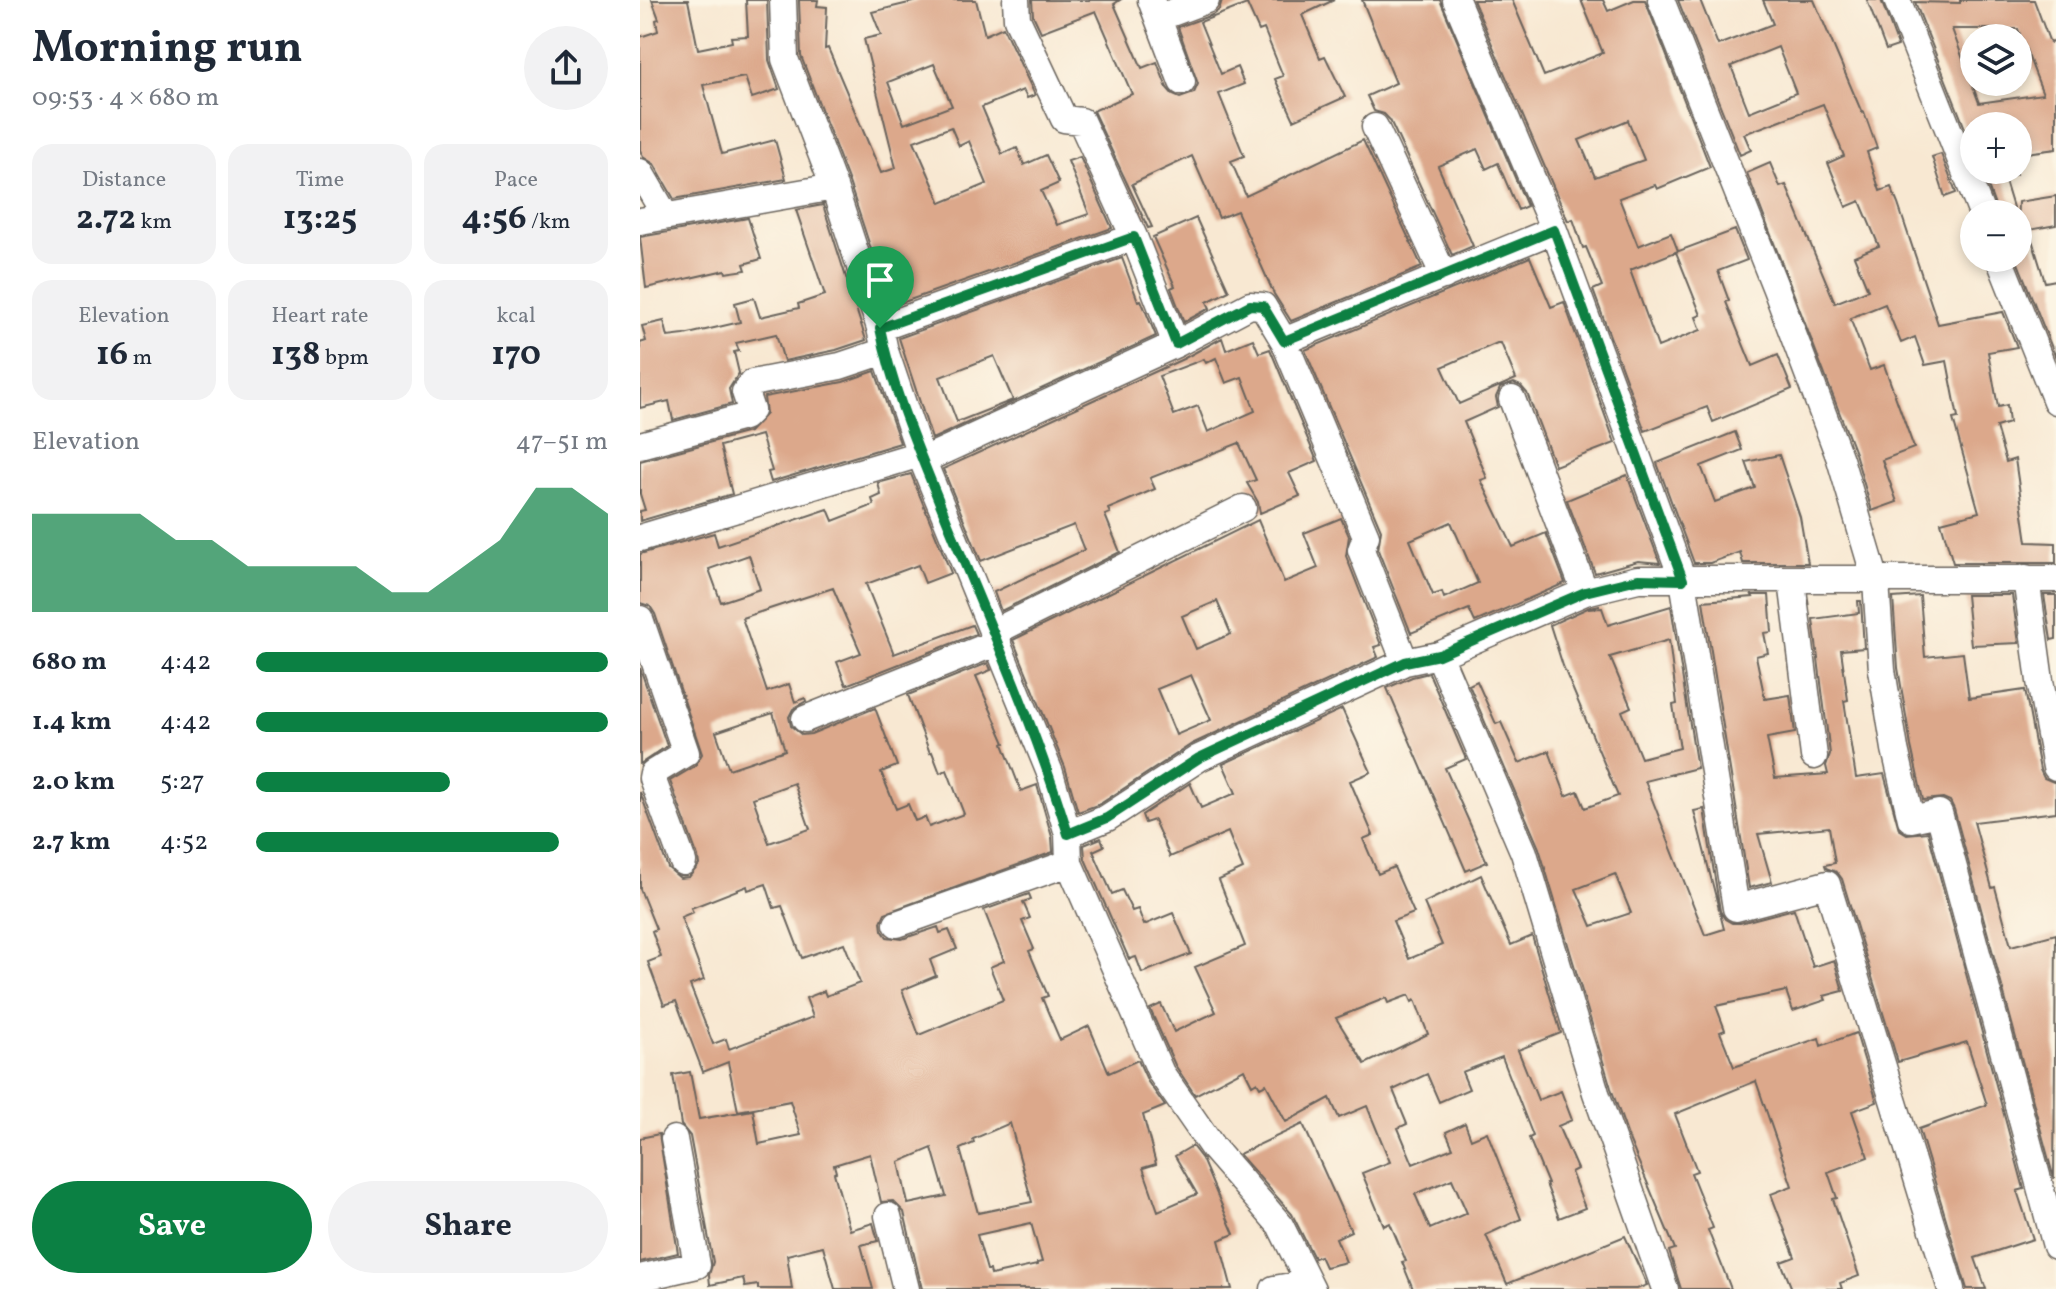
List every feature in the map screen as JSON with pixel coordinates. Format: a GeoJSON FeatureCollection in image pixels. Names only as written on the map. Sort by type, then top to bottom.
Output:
{"type":"FeatureCollection","features":[{"type":"Feature","properties":{"kind":"street"},"geometry":{"type":"LineString","coordinates":[[783,0],[785,59],[834,187],[920,454],[1050,773],[1068,834],[1069,863],[1161,1073],[1213,1148],[1280,1225],[1311,1286],[1274,1289]]}},
{"type":"Feature","properties":{"kind":"street"},"geometry":{"type":"LineString","coordinates":[[1016,0],[1017,19],[1064,119],[1081,121],[1134,237],[1176,344]]}},
{"type":"Feature","properties":{"kind":"street"},"geometry":{"type":"LineString","coordinates":[[1182,82],[1154,9],[1206,0]]}},
{"type":"Feature","properties":{"kind":"street"},"geometry":{"type":"LineString","coordinates":[[1456,0],[1554,230],[1683,580],[1736,908],[1827,884],[1951,1289]]}},
{"type":"Feature","properties":{"kind":"street"},"geometry":{"type":"LineString","coordinates":[[1661,0],[1840,459],[1876,581],[1882,670],[1907,805],[1911,819],[1939,813],[2056,1246]]}},
{"type":"Feature","properties":{"kind":"street"},"geometry":{"type":"LineString","coordinates":[[1897,0],[1976,200]]}},
{"type":"Feature","properties":{"kind":"street"},"geometry":{"type":"LineString","coordinates":[[1375,127],[1444,276]]}},
{"type":"Feature","properties":{"kind":"street"},"geometry":{"type":"LineString","coordinates":[[640,172],[653,218],[834,187]]}},
{"type":"Feature","properties":{"kind":"street"},"geometry":{"type":"LineString","coordinates":[[1284,341],[1554,230]]}},
{"type":"Feature","properties":{"kind":"street"},"geometry":{"type":"LineString","coordinates":[[640,445],[744,417],[751,410],[745,392],[752,383],[840,366],[882,340],[1134,237]]}},
{"type":"Feature","properties":{"kind":"street"},"geometry":{"type":"LineString","coordinates":[[2005,272],[2056,401]]}},
{"type":"Feature","properties":{"kind":"street"},"geometry":{"type":"LineString","coordinates":[[640,538],[920,454],[930,457],[1176,344],[1250,305],[1263,306],[1284,341],[1366,536],[1361,550],[1405,662]]}},
{"type":"Feature","properties":{"kind":"street"},"geometry":{"type":"LineString","coordinates":[[1512,399],[1585,592]]}},
{"type":"Feature","properties":{"kind":"street"},"geometry":{"type":"LineString","coordinates":[[805,719],[995,638],[1243,508]]}},
{"type":"Feature","properties":{"kind":"street"},"geometry":{"type":"LineString","coordinates":[[2026,578],[2056,767]]}},
{"type":"Feature","properties":{"kind":"street"},"geometry":{"type":"LineString","coordinates":[[1068,834],[1107,818],[1199,758],[1405,662],[1439,655],[1585,592],[1638,579],[2056,579]]}},
{"type":"Feature","properties":{"kind":"street"},"geometry":{"type":"LineString","coordinates":[[1792,581],[1814,756]]}},
{"type":"Feature","properties":{"kind":"street"},"geometry":{"type":"LineString","coordinates":[[640,619],[686,753],[653,773],[652,778],[683,862]]}},
{"type":"Feature","properties":{"kind":"street"},"geometry":{"type":"LineString","coordinates":[[1439,655],[1524,853],[1596,1093],[1665,1289]]}},
{"type":"Feature","properties":{"kind":"street"},"geometry":{"type":"LineString","coordinates":[[897,924],[1069,863]]}},
{"type":"Feature","properties":{"kind":"street"},"geometry":{"type":"LineString","coordinates":[[640,1278],[697,1265],[674,1139]]}},
{"type":"Feature","properties":{"kind":"street"},"geometry":{"type":"LineString","coordinates":[[888,1216],[906,1289]]}},
{"type":"Feature","properties":{"kind":"building"},"geometry":{"type":"Polygon","coordinates":[[[652,0],[688,0],[698,49],[732,42],[731,37],[748,36],[746,0],[767,0],[769,60],[779,89],[752,98],[745,77],[703,85],[722,154],[775,140],[786,179],[674,199],[654,164],[643,157],[640,150],[640,37],[658,31],[656,20],[659,19],[652,0]]]}},
{"type":"Feature","properties":{"kind":"building"},"geometry":{"type":"Polygon","coordinates":[[[799,0],[818,0],[817,6],[827,7],[825,49],[828,48],[881,173],[896,168],[864,39],[881,35],[872,12],[921,0],[976,0],[985,35],[1003,27],[1035,95],[1027,98],[1023,90],[982,107],[1002,154],[1017,148],[1024,165],[1046,155],[1059,183],[1041,191],[1057,225],[1089,214],[1068,161],[1080,157],[1112,228],[890,307],[849,182],[801,56],[799,0]],[[934,64],[888,82],[904,124],[952,106],[934,64]],[[951,127],[914,141],[941,203],[987,184],[969,141],[959,146],[951,127]]]}},
{"type":"Feature","properties":{"kind":"building"},"geometry":{"type":"Polygon","coordinates":[[[1032,0],[1120,0],[1114,4],[1142,68],[1157,62],[1167,88],[1180,98],[1194,93],[1198,84],[1178,27],[1212,15],[1219,10],[1222,0],[1334,0],[1302,15],[1320,58],[1325,56],[1345,97],[1294,120],[1275,79],[1283,76],[1264,29],[1259,31],[1247,4],[1200,22],[1221,74],[1237,67],[1244,84],[1219,94],[1244,156],[1231,161],[1246,196],[1363,140],[1422,267],[1291,321],[1274,294],[1237,211],[1219,218],[1192,156],[1132,184],[1152,227],[1148,228],[1093,111],[1132,94],[1096,11],[1041,32],[1033,15],[1032,0]]]}},
{"type":"Feature","properties":{"kind":"building"},"geometry":{"type":"Polygon","coordinates":[[[1362,0],[1440,0],[1527,206],[1518,210],[1498,163],[1486,169],[1477,149],[1438,166],[1473,246],[1452,255],[1390,120],[1374,111],[1367,96],[1396,83],[1362,0]]]}},
{"type":"Feature","properties":{"kind":"building"},"geometry":{"type":"Polygon","coordinates":[[[1473,0],[1512,0],[1544,76],[1603,53],[1581,0],[1603,0],[1608,11],[1634,0],[1645,0],[1710,167],[1657,189],[1655,185],[1619,198],[1638,246],[1671,233],[1678,251],[1630,270],[1658,347],[1701,330],[1696,317],[1701,315],[1676,252],[1735,230],[1747,260],[1718,271],[1729,301],[1726,302],[1752,366],[1778,355],[1792,389],[1713,422],[1707,407],[1645,431],[1593,290],[1602,286],[1573,219],[1568,221],[1473,0]],[[1628,120],[1579,140],[1595,177],[1644,160],[1628,120]]]}},
{"type":"Feature","properties":{"kind":"building"},"geometry":{"type":"Polygon","coordinates":[[[1678,0],[1700,0],[1718,45],[1773,24],[1763,0],[1814,0],[1864,112],[1877,148],[1867,152],[1880,191],[1891,187],[1938,324],[2003,312],[2017,347],[1988,352],[1998,407],[2007,405],[2009,423],[1996,427],[2006,462],[2015,459],[2027,542],[2056,543],[2056,563],[1953,563],[1941,522],[1979,512],[1953,419],[1958,418],[1947,361],[1925,365],[1915,337],[1901,343],[1885,304],[1850,318],[1870,370],[1884,365],[1914,448],[1882,460],[1897,502],[1872,511],[1855,453],[1747,173],[1770,163],[1780,187],[1786,185],[1835,303],[1868,290],[1854,256],[1879,246],[1860,201],[1846,207],[1828,163],[1844,156],[1823,104],[1744,134],[1751,150],[1740,155],[1678,0]],[[1778,47],[1731,66],[1749,112],[1796,93],[1778,47]]]}},
{"type":"Feature","properties":{"kind":"building"},"geometry":{"type":"Polygon","coordinates":[[[1867,0],[1881,0],[1898,46],[1886,50],[1867,0]]]}},
{"type":"Feature","properties":{"kind":"building"},"geometry":{"type":"Polygon","coordinates":[[[2034,0],[2050,43],[2056,41],[2056,149],[2032,152],[2032,112],[1960,112],[1960,116],[1915,2],[2034,0]]]}},
{"type":"Feature","properties":{"kind":"building"},"geometry":{"type":"Polygon","coordinates":[[[1941,154],[1956,193],[1945,197],[1932,157],[1941,154]]]}},
{"type":"Feature","properties":{"kind":"building"},"geometry":{"type":"Polygon","coordinates":[[[1987,184],[2006,184],[2011,200],[1993,200],[1987,184]]]}},
{"type":"Feature","properties":{"kind":"building"},"geometry":{"type":"Polygon","coordinates":[[[2056,196],[2056,225],[2032,229],[2031,200],[2056,196]]]}},
{"type":"Feature","properties":{"kind":"building"},"geometry":{"type":"Polygon","coordinates":[[[823,205],[866,340],[784,361],[776,334],[736,343],[739,351],[734,352],[739,373],[729,389],[732,404],[673,420],[669,401],[640,408],[640,343],[646,341],[642,326],[664,321],[668,337],[684,335],[740,322],[735,303],[754,298],[760,317],[799,308],[798,304],[825,295],[796,210],[823,205]]]}},
{"type":"Feature","properties":{"kind":"building"},"geometry":{"type":"Polygon","coordinates":[[[748,218],[761,259],[744,264],[746,270],[726,273],[725,270],[646,288],[640,237],[748,218]]]}},
{"type":"Feature","properties":{"kind":"building"},"geometry":{"type":"Polygon","coordinates":[[[1196,218],[1229,291],[1207,302],[1210,308],[1184,322],[1171,288],[1175,286],[1153,237],[1196,218]]]}},
{"type":"Feature","properties":{"kind":"building"},"geometry":{"type":"Polygon","coordinates":[[[2032,240],[2045,282],[2056,280],[2056,358],[2022,272],[2032,272],[2032,240]]]}},
{"type":"Feature","properties":{"kind":"building"},"geometry":{"type":"Polygon","coordinates":[[[1530,257],[1551,307],[1564,302],[1615,443],[1555,466],[1527,393],[1514,383],[1500,388],[1496,397],[1498,407],[1464,422],[1487,478],[1481,480],[1513,547],[1546,533],[1565,583],[1475,622],[1469,609],[1411,633],[1378,550],[1381,530],[1305,350],[1530,257]],[[1501,343],[1442,367],[1459,404],[1516,379],[1501,343]],[[1451,522],[1410,540],[1433,595],[1442,592],[1444,598],[1478,583],[1451,522]]]}},
{"type":"Feature","properties":{"kind":"building"},"geometry":{"type":"Polygon","coordinates":[[[1122,258],[1138,301],[1141,300],[1156,336],[932,439],[899,338],[1122,258]],[[994,356],[940,377],[957,422],[1013,400],[994,356]]]}},
{"type":"Feature","properties":{"kind":"building"},"geometry":{"type":"Polygon","coordinates":[[[1222,338],[1226,350],[1253,339],[1259,353],[1270,349],[1317,461],[1289,473],[1300,496],[1260,513],[1258,502],[1247,483],[1256,480],[1239,443],[1150,478],[1155,489],[1108,509],[1110,513],[1105,515],[1120,552],[1001,611],[994,592],[1084,550],[1074,525],[981,561],[943,469],[1183,359],[1222,338]],[[1216,358],[1206,363],[1204,359],[1159,376],[1174,415],[1198,406],[1208,432],[1255,411],[1242,377],[1226,383],[1216,358]]]}},
{"type":"Feature","properties":{"kind":"building"},"geometry":{"type":"Polygon","coordinates":[[[875,371],[900,443],[771,482],[768,472],[772,471],[761,435],[720,446],[732,494],[640,521],[640,511],[645,510],[640,494],[640,461],[749,432],[766,414],[764,397],[843,382],[875,371]]]}},
{"type":"Feature","properties":{"kind":"building"},"geometry":{"type":"Polygon","coordinates":[[[1735,432],[1742,450],[1701,466],[1715,502],[1755,488],[1746,462],[1779,455],[1800,517],[1808,563],[1743,563],[1740,552],[1710,563],[1694,563],[1657,463],[1735,432]]]}},
{"type":"Feature","properties":{"kind":"building"},"geometry":{"type":"Polygon","coordinates":[[[911,474],[951,573],[925,583],[918,565],[866,584],[894,654],[972,625],[976,634],[846,685],[837,662],[861,653],[833,588],[742,618],[767,692],[789,684],[795,702],[805,698],[806,701],[793,709],[789,717],[791,726],[802,735],[875,708],[897,766],[881,772],[896,809],[908,804],[915,821],[925,817],[929,827],[964,814],[947,770],[940,773],[930,753],[908,695],[988,663],[991,670],[976,676],[1005,743],[1021,791],[1037,785],[1052,837],[1053,852],[885,913],[881,922],[887,937],[902,939],[938,927],[940,933],[949,930],[957,949],[930,960],[936,976],[902,990],[919,1035],[1003,1000],[990,967],[1004,961],[984,910],[1029,894],[1031,899],[1023,902],[1030,918],[1022,921],[1034,949],[1029,951],[1048,996],[1042,998],[1060,1040],[1089,1026],[1109,1073],[1138,1060],[1148,1082],[1165,1106],[1143,1115],[1156,1164],[1143,1168],[1158,1211],[1197,1194],[1175,1156],[1192,1146],[1202,1159],[1234,1234],[1219,1240],[1232,1289],[922,1289],[904,1212],[893,1201],[881,1202],[870,1154],[834,1165],[834,1173],[850,1230],[873,1223],[878,1241],[861,1245],[873,1289],[835,1289],[823,1246],[787,1255],[792,1289],[758,1289],[758,1285],[745,1287],[743,1278],[710,1285],[713,1262],[690,1136],[681,1125],[673,1075],[690,1072],[699,1119],[753,1110],[759,1144],[801,1135],[790,1101],[738,1111],[728,1062],[703,1072],[676,1001],[664,1005],[648,962],[661,957],[652,931],[656,929],[640,889],[640,792],[668,868],[680,878],[689,877],[699,865],[698,857],[670,781],[695,766],[702,754],[655,614],[650,606],[640,603],[640,554],[714,533],[718,546],[828,509],[833,521],[874,505],[872,499],[881,495],[878,483],[911,474]],[[749,555],[709,569],[721,602],[760,589],[749,555]],[[773,713],[716,732],[729,769],[785,750],[773,713]],[[794,783],[753,798],[769,843],[810,829],[794,783]],[[766,884],[748,890],[747,886],[691,908],[693,912],[681,917],[704,980],[690,985],[713,1044],[726,1039],[729,1049],[813,1017],[806,998],[824,991],[826,996],[860,983],[844,943],[802,958],[782,906],[774,908],[766,884]],[[1010,1123],[973,1139],[974,1143],[960,1149],[978,1213],[1032,1202],[1010,1123]],[[932,1148],[899,1162],[908,1204],[946,1196],[932,1148]],[[1031,1223],[977,1235],[991,1275],[1042,1262],[1031,1223]]]}},
{"type":"Feature","properties":{"kind":"building"},"geometry":{"type":"Polygon","coordinates":[[[1627,475],[1660,563],[1638,561],[1595,573],[1567,500],[1627,475]]]}},
{"type":"Feature","properties":{"kind":"building"},"geometry":{"type":"Polygon","coordinates":[[[1341,518],[1349,536],[1346,556],[1381,645],[1374,647],[1378,657],[1192,744],[1100,804],[1078,812],[1065,767],[1013,640],[1258,520],[1284,582],[1318,568],[1304,533],[1341,518]],[[1217,601],[1182,616],[1196,649],[1231,634],[1217,601]],[[1191,675],[1157,689],[1176,735],[1211,720],[1191,675]]]}},
{"type":"Feature","properties":{"kind":"building"},"geometry":{"type":"Polygon","coordinates":[[[1769,595],[1772,632],[1764,633],[1768,653],[1756,656],[1765,699],[1790,695],[1795,733],[1767,738],[1775,778],[1828,774],[1826,766],[1830,754],[1813,619],[1859,613],[1858,601],[1861,601],[1864,648],[1841,650],[1848,700],[1844,701],[1856,778],[1884,774],[1899,829],[1907,834],[1928,832],[2024,1189],[2017,1191],[2033,1239],[1975,1258],[1986,1289],[1967,1289],[1919,1129],[1987,1105],[1967,1042],[1898,1062],[1842,879],[1825,865],[1835,863],[1829,827],[1758,834],[1772,882],[1749,888],[1703,601],[1769,595]]]}},
{"type":"Feature","properties":{"kind":"building"},"geometry":{"type":"Polygon","coordinates":[[[1966,595],[2012,595],[2019,643],[1971,645],[1966,595]]]}},
{"type":"Feature","properties":{"kind":"building"},"geometry":{"type":"Polygon","coordinates":[[[2044,595],[2056,595],[2056,639],[2051,640],[2044,595]]]}},
{"type":"Feature","properties":{"kind":"building"},"geometry":{"type":"Polygon","coordinates":[[[1920,596],[1925,657],[1963,653],[1969,698],[2025,690],[2040,770],[2044,778],[2056,783],[2056,812],[1974,822],[2011,946],[2056,934],[2054,1179],[1954,809],[1950,801],[1943,798],[1923,800],[1898,668],[1893,598],[1920,596]]]}},
{"type":"Feature","properties":{"kind":"building"},"geometry":{"type":"Polygon","coordinates":[[[1600,605],[1588,609],[1602,608],[1608,625],[1671,606],[1697,768],[1645,781],[1705,935],[1724,929],[1694,811],[1704,809],[1720,911],[1725,919],[1740,923],[1794,909],[1813,967],[1834,960],[1843,991],[1824,996],[1826,1000],[1793,1011],[1786,991],[1716,1006],[1725,1030],[1720,1032],[1734,1067],[1819,1038],[1821,1046],[1856,1033],[1877,1102],[1852,1111],[1868,1157],[1828,1172],[1837,1198],[1833,1199],[1859,1276],[1840,1283],[1842,1289],[1792,1289],[1781,1262],[1795,1257],[1771,1194],[1792,1186],[1756,1081],[1675,1114],[1697,1171],[1691,1173],[1713,1228],[1708,1230],[1731,1289],[1681,1289],[1669,1251],[1675,1249],[1611,1088],[1539,848],[1469,685],[1477,681],[1496,724],[1501,722],[1519,763],[1549,751],[1566,796],[1578,791],[1585,808],[1618,796],[1563,666],[1550,625],[1590,607],[1600,605]],[[1669,640],[1610,657],[1631,707],[1622,711],[1641,758],[1680,748],[1673,705],[1677,704],[1669,640]],[[1615,874],[1576,889],[1592,926],[1631,913],[1615,874]]]}},
{"type":"Feature","properties":{"kind":"building"},"geometry":{"type":"Polygon","coordinates":[[[640,668],[667,746],[640,764],[640,668]]]}},
{"type":"Feature","properties":{"kind":"building"},"geometry":{"type":"Polygon","coordinates":[[[1429,673],[1466,759],[1445,768],[1487,862],[1466,871],[1387,688],[1429,673]]]}},
{"type":"Feature","properties":{"kind":"building"},"geometry":{"type":"Polygon","coordinates":[[[1342,709],[1371,772],[1350,781],[1373,835],[1363,839],[1378,874],[1394,867],[1414,913],[1393,921],[1409,959],[1442,945],[1424,903],[1481,875],[1511,945],[1532,936],[1561,1033],[1518,1050],[1538,1100],[1561,1091],[1572,1120],[1558,1126],[1577,1169],[1571,1172],[1585,1208],[1559,1218],[1529,1138],[1533,1136],[1502,1057],[1462,1072],[1469,1089],[1439,1102],[1427,1074],[1393,1090],[1407,1124],[1398,1128],[1413,1164],[1453,1148],[1446,1132],[1465,1123],[1471,1139],[1487,1132],[1521,1219],[1486,1235],[1507,1284],[1625,1236],[1647,1285],[1637,1289],[1413,1289],[1402,1262],[1406,1261],[1390,1223],[1384,1226],[1362,1173],[1390,1162],[1367,1106],[1339,1118],[1330,1098],[1286,1122],[1266,1084],[1260,1087],[1257,1082],[1252,1085],[1244,1069],[1195,1095],[1175,1065],[1150,1009],[1161,1004],[1174,1032],[1216,1012],[1195,967],[1245,946],[1219,880],[1243,869],[1228,832],[1170,857],[1154,820],[1145,823],[1142,815],[1190,783],[1201,808],[1236,793],[1223,764],[1342,709]],[[1409,995],[1388,1003],[1386,998],[1336,1018],[1365,1064],[1428,1034],[1415,1000],[1412,1002],[1409,995]],[[1452,1179],[1415,1194],[1430,1229],[1467,1213],[1452,1179]]]}},
{"type":"Feature","properties":{"kind":"building"},"geometry":{"type":"Polygon","coordinates":[[[1101,838],[1104,846],[1093,851],[1112,894],[1122,890],[1132,911],[1138,909],[1144,925],[1173,913],[1191,954],[1142,973],[1136,957],[1129,959],[1085,859],[1084,845],[1101,838]]]}},
{"type":"Feature","properties":{"kind":"building"},"geometry":{"type":"Polygon","coordinates":[[[1303,1124],[1351,1231],[1336,1238],[1346,1262],[1325,1267],[1320,1256],[1314,1258],[1292,1214],[1239,1154],[1303,1124]]]}},
{"type":"Feature","properties":{"kind":"building"},"geometry":{"type":"Polygon","coordinates":[[[659,1134],[678,1253],[640,1262],[640,1138],[659,1134]]]}},
{"type":"Feature","properties":{"kind":"route"},"geometry":{"type":"LineString","coordinates":[[1554,230],[1683,580],[1638,579],[1585,592],[1439,655],[1405,662],[1199,758],[1107,818],[1068,834],[1050,773],[920,454],[880,328],[1134,237],[1176,344],[1250,305],[1263,306],[1284,341],[1554,230]]}}]}
